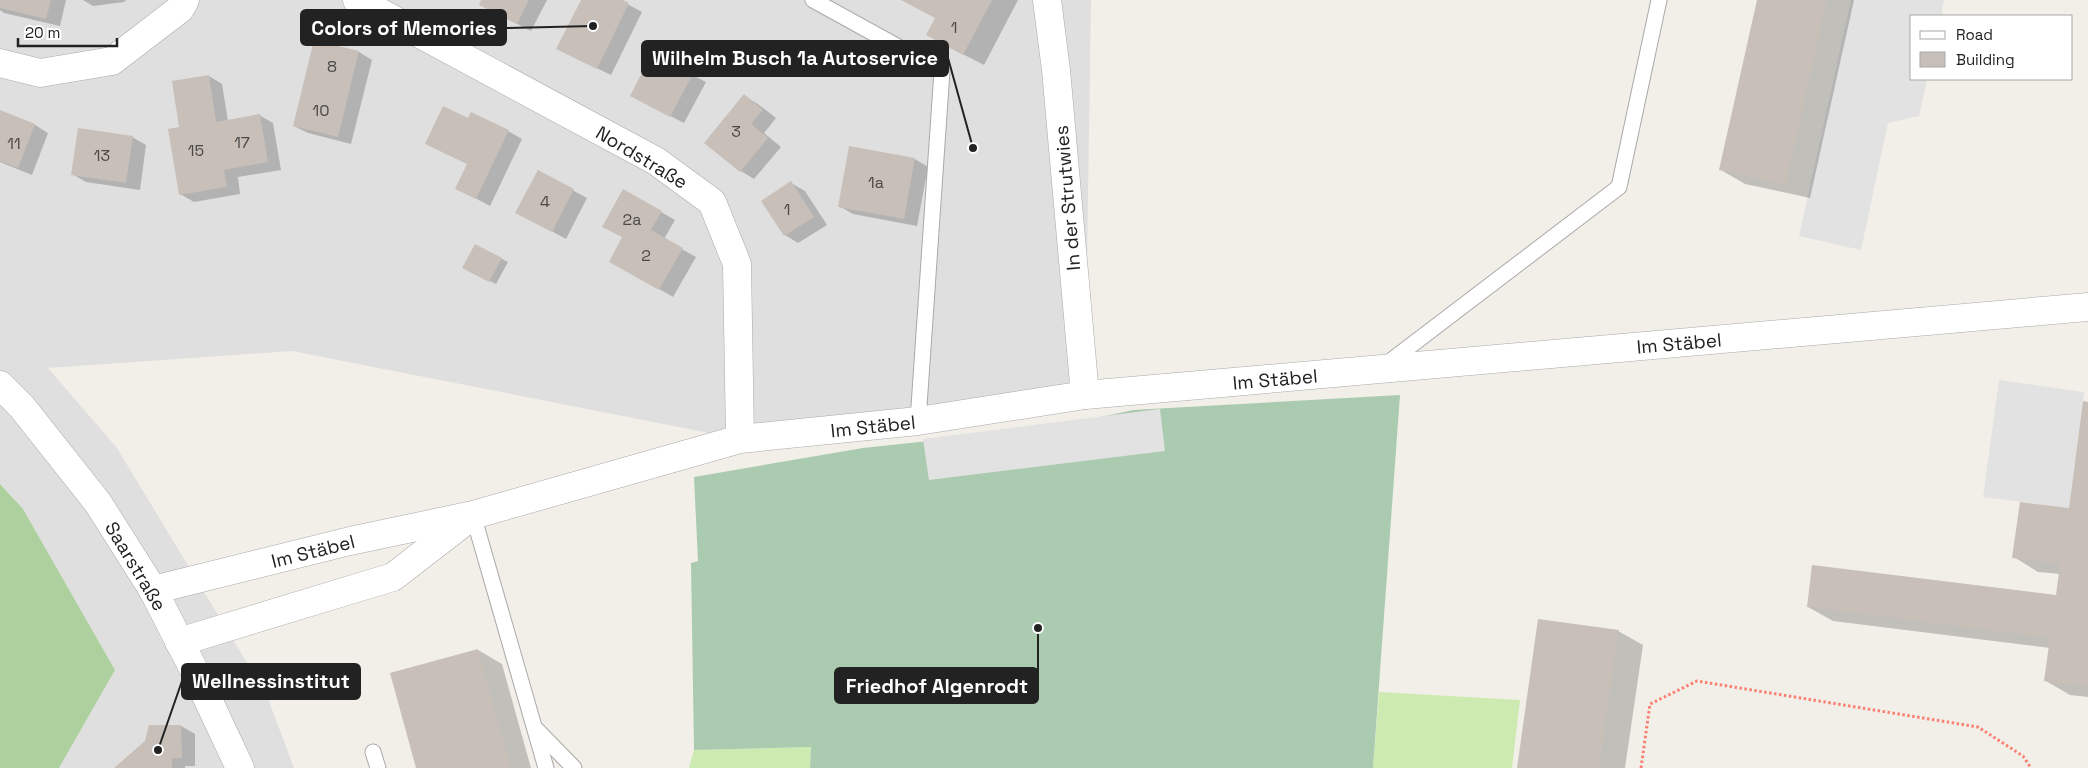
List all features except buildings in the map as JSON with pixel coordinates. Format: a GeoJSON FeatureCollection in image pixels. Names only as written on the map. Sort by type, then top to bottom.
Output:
{"type":"FeatureCollection","features":[{"type":"Feature","properties":{"kind":"street"},"geometry":{"type":"LineString","coordinates":[[0,63],[40,73],[112,61],[180,9],[185,0]]}},
{"type":"Feature","properties":{"kind":"street","name":"Nordstraße"},"geometry":{"type":"LineString","coordinates":[[357,0],[656,161],[712,202],[737,264],[740,439]]}},
{"type":"Feature","properties":{"kind":"street","name":"In der Strutwies"},"geometry":{"type":"LineString","coordinates":[[1047,0],[1056,70],[1085,395]]}},
{"type":"Feature","properties":{"kind":"street","name":"Im Stäbel"},"geometry":{"type":"LineString","coordinates":[[152,590],[350,541],[474,515],[740,439],[918,422],[1085,395],[2088,307]]}},
{"type":"Feature","properties":{"kind":"street","name":"Saarstraße"},"geometry":{"type":"LineString","coordinates":[[0,385],[22,407],[98,503],[152,590],[240,768]]}},
{"type":"Feature","properties":{"kind":"street","name":"Im Stäbel"},"geometry":{"type":"LineString","coordinates":[[179,642],[393,577],[474,515]]}},
{"type":"Feature","properties":{"kind":"lane"},"geometry":{"type":"LineString","coordinates":[[813,0],[942,71],[918,422]]}},
{"type":"Feature","properties":{"kind":"lane"},"geometry":{"type":"LineString","coordinates":[[1378,370],[1620,188],[1659,0]]}},
{"type":"Feature","properties":{"kind":"lane"},"geometry":{"type":"LineString","coordinates":[[474,515],[546,768]]}},
{"type":"Feature","properties":{"kind":"lane"},"geometry":{"type":"LineString","coordinates":[[534,727],[574,768]]}},
{"type":"Feature","properties":{"kind":"lane"},"geometry":{"type":"LineString","coordinates":[[372,752],[378,768]]}},
{"type":"Feature","properties":{"kind":"path"},"geometry":{"type":"LineString","coordinates":[[1641,768],[1650,704],[1697,681],[1978,727],[2023,756],[2031,768]]}},
{"type":"Feature","properties":{"kind":"shaded area"},"geometry":{"type":"Polygon","coordinates":[[[0,0],[1091,0],[1085,395],[740,439],[292,351],[48,368],[117,448],[267,696],[294,768],[59,768],[115,670],[23,509],[0,484],[0,0]]]}},
{"type":"Feature","properties":{"kind":"shaded area"},"geometry":{"type":"Polygon","coordinates":[[[1851,0],[1944,0],[1941,15],[1910,15],[1910,80],[1927,80],[1919,116],[1888,123],[1861,250],[1799,236],[1851,0]]]}},
{"type":"Feature","properties":{"kind":"shaded area"},"geometry":{"type":"Polygon","coordinates":[[[1999,380],[2084,392],[2069,508],[1983,497],[1999,380]]]}},
{"type":"Feature","properties":{"kind":"shaded area"},"geometry":{"type":"Polygon","coordinates":[[[1160,409],[1165,451],[929,480],[923,439],[1160,409]]]}},
{"type":"Feature","properties":{"kind":"green space"},"geometry":{"type":"Polygon","coordinates":[[[1400,395],[1373,768],[810,768],[811,747],[694,750],[691,563],[698,561],[694,477],[863,448],[1050,428],[1133,410],[1400,395]]]}},
{"type":"Feature","properties":{"kind":"green space"},"geometry":{"type":"Polygon","coordinates":[[[0,484],[23,509],[115,670],[59,768],[0,768],[0,484]]]}},
{"type":"Feature","properties":{"kind":"green space"},"geometry":{"type":"Polygon","coordinates":[[[1379,692],[1520,700],[1512,768],[1373,768],[1379,692]]]}},
{"type":"Feature","properties":{"kind":"green space"},"geometry":{"type":"Polygon","coordinates":[[[811,747],[810,768],[689,768],[694,750],[811,747]]]}},
{"type":"Feature","properties":{"kind":"place","name":"Colors of Memories"},"geometry":{"type":"Point","coordinates":[593,26]}},
{"type":"Feature","properties":{"kind":"place","name":"Wilhelm Busch 1a Autoservice"},"geometry":{"type":"Point","coordinates":[973,148]}},
{"type":"Feature","properties":{"kind":"place","name":"Friedhof Algenrodt"},"geometry":{"type":"Point","coordinates":[1038,628]}},
{"type":"Feature","properties":{"kind":"place","name":"Wellnessinstitut"},"geometry":{"type":"Point","coordinates":[158,750]}}]}
